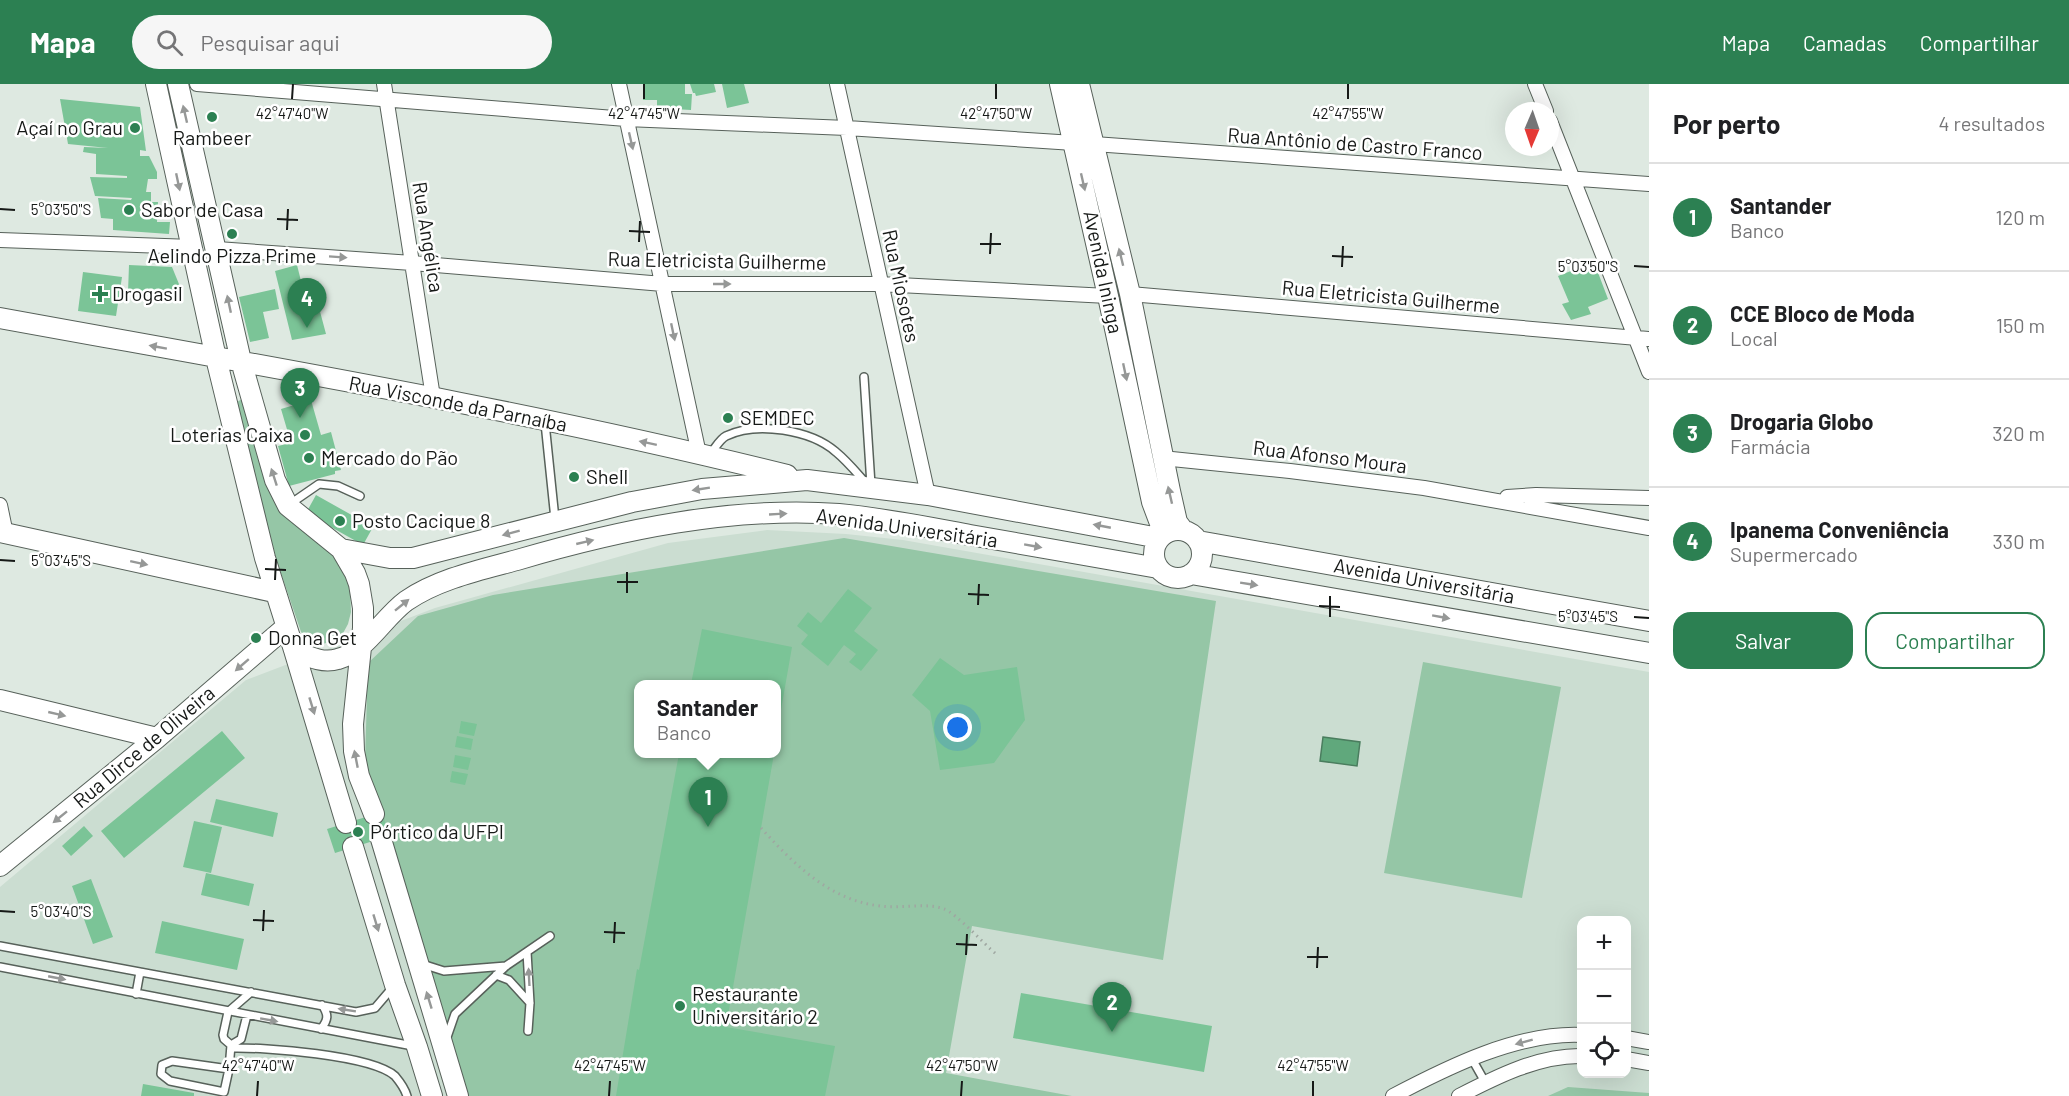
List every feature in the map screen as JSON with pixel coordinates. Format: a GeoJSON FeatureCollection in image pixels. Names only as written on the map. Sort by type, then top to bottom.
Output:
{"type":"FeatureCollection","features":[{"type":"Feature","properties":{"kind":"main road"},"geometry":{"type":"LineString","coordinates":[[156,84],[216,357],[264,558],[346,823]]}},
{"type":"Feature","properties":{"kind":"main road"},"geometry":{"type":"LineString","coordinates":[[178,84],[241,361],[280,494],[288,506],[341,549],[359,584],[363,608],[353,724],[354,751],[360,776],[374,814]]}},
{"type":"Feature","properties":{"kind":"main road","name":"Avenida Ininga"},"geometry":{"type":"LineString","coordinates":[[1060,84],[1084,143],[1130,294],[1153,459]]}},
{"type":"Feature","properties":{"kind":"main road","name":"Avenida Ininga"},"geometry":{"type":"LineString","coordinates":[[1078,84],[1084,143],[1108,296],[1153,459]]}},
{"type":"Feature","properties":{"kind":"main road"},"geometry":{"type":"LineString","coordinates":[[1108,296],[1130,294]]}},
{"type":"Feature","properties":{"kind":"main road","name":"Rua Visconde da Parnaíba"},"geometry":{"type":"LineString","coordinates":[[0,318],[433,397],[704,455],[807,480]]}},
{"type":"Feature","properties":{"kind":"main road"},"geometry":{"type":"LineString","coordinates":[[1153,459],[1177,522],[1176,536],[1154,552],[1158,568],[1177,578],[1191,574],[1202,555],[1176,536]]}},
{"type":"Feature","properties":{"kind":"main road","name":"Avenida Universitária"},"geometry":{"type":"LineString","coordinates":[[341,549],[390,558],[413,558],[632,502],[702,489],[807,480],[928,495],[1176,536],[1649,621]]}},
{"type":"Feature","properties":{"kind":"main road"},"geometry":{"type":"LineString","coordinates":[[839,514],[841,484]]}},
{"type":"Feature","properties":{"kind":"main road","name":"Avenida Universitária"},"geometry":{"type":"LineString","coordinates":[[361,646],[407,601],[432,587],[466,574],[550,550],[641,528],[686,520],[787,514],[839,514],[892,521],[1158,568]]}},
{"type":"Feature","properties":{"kind":"main road"},"geometry":{"type":"LineString","coordinates":[[550,523],[550,550]]}},
{"type":"Feature","properties":{"kind":"main road"},"geometry":{"type":"LineString","coordinates":[[3,533],[274,592]]}},
{"type":"Feature","properties":{"kind":"main road","name":"Avenida Universitária"},"geometry":{"type":"LineString","coordinates":[[1191,574],[1649,653]]}},
{"type":"Feature","properties":{"kind":"main road","name":"Rua Dirce de Oliveira"},"geometry":{"type":"LineString","coordinates":[[0,866],[157,738],[286,627]]}},
{"type":"Feature","properties":{"kind":"main road"},"geometry":{"type":"LineString","coordinates":[[1649,634],[1645,637],[1644,644],[1649,653]]}},
{"type":"Feature","properties":{"kind":"main road"},"geometry":{"type":"LineString","coordinates":[[294,650],[314,659],[328,661],[349,655],[361,646]]}},
{"type":"Feature","properties":{"kind":"main road"},"geometry":{"type":"LineString","coordinates":[[0,700],[157,738]]}},
{"type":"Feature","properties":{"kind":"main road"},"geometry":{"type":"LineString","coordinates":[[381,838],[458,1096]]}},
{"type":"Feature","properties":{"kind":"main road"},"geometry":{"type":"LineString","coordinates":[[353,847],[432,1096]]}},
{"type":"Feature","properties":{"kind":"main road"},"geometry":{"type":"LineString","coordinates":[[368,899],[396,892]]}},
{"type":"Feature","properties":{"kind":"street","name":"Rua Antônio de Castro Franco"},"geometry":{"type":"LineString","coordinates":[[197,84],[626,119],[847,128],[1084,143],[1649,184]]}},
{"type":"Feature","properties":{"kind":"street","name":"Rua Angélica"},"geometry":{"type":"LineString","coordinates":[[384,84],[433,397]]}},
{"type":"Feature","properties":{"kind":"street"},"geometry":{"type":"LineString","coordinates":[[619,84],[704,455]]}},
{"type":"Feature","properties":{"kind":"street","name":"Rua Miosotes"},"geometry":{"type":"LineString","coordinates":[[837,84],[928,495]]}},
{"type":"Feature","properties":{"kind":"street"},"geometry":{"type":"LineString","coordinates":[[1534,84],[1542,102]]}},
{"type":"Feature","properties":{"kind":"street"},"geometry":{"type":"LineString","coordinates":[[1559,143],[1643,339],[1649,372]]}},
{"type":"Feature","properties":{"kind":"street"},"geometry":{"type":"LineString","coordinates":[[0,240],[192,247]]}},
{"type":"Feature","properties":{"kind":"street","name":"Rua Eletricista Guilherme"},"geometry":{"type":"LineString","coordinates":[[217,249],[412,262],[663,284],[880,284],[1108,296]]}},
{"type":"Feature","properties":{"kind":"street","name":"Rua Eletricista Guilherme"},"geometry":{"type":"LineString","coordinates":[[1130,294],[1643,339]]}},
{"type":"Feature","properties":{"kind":"street","name":"Rua Afonso Moura"},"geometry":{"type":"LineString","coordinates":[[1153,459],[1301,472],[1492,499],[1649,528]]}},
{"type":"Feature","properties":{"kind":"street","name":"Rua Afonso Moura"},"geometry":{"type":"LineString","coordinates":[[1492,499],[1536,495],[1649,498]]}},
{"type":"Feature","properties":{"kind":"street"},"geometry":{"type":"LineString","coordinates":[[0,505],[3,533]]}},
{"type":"Feature","properties":{"kind":"street"},"geometry":{"type":"LineString","coordinates":[[1393,1096],[1441,1071],[1472,1059],[1539,1038],[1577,1035]]}},
{"type":"Feature","properties":{"kind":"street"},"geometry":{"type":"LineString","coordinates":[[1631,1039],[1649,1042]]}},
{"type":"Feature","properties":{"kind":"street"},"geometry":{"type":"LineString","coordinates":[[1459,1096],[1485,1083],[1551,1059],[1577,1056]]}},
{"type":"Feature","properties":{"kind":"street"},"geometry":{"type":"LineString","coordinates":[[1631,1060],[1649,1063]]}},
{"type":"Feature","properties":{"kind":"lane"},"geometry":{"type":"LineString","coordinates":[[864,377],[871,488]]}},
{"type":"Feature","properties":{"kind":"lane"},"geometry":{"type":"LineString","coordinates":[[545,421],[550,523]]}},
{"type":"Feature","properties":{"kind":"lane"},"geometry":{"type":"LineString","coordinates":[[704,455],[724,437],[744,431],[775,429],[811,437],[836,451],[871,488]]}},
{"type":"Feature","properties":{"kind":"lane"},"geometry":{"type":"LineString","coordinates":[[288,506],[319,484],[338,486],[360,496]]}},
{"type":"Feature","properties":{"kind":"lane"},"geometry":{"type":"LineString","coordinates":[[445,1052],[448,1029],[455,1014],[506,966],[550,936]]}},
{"type":"Feature","properties":{"kind":"lane"},"geometry":{"type":"LineString","coordinates":[[0,946],[356,1012],[375,1008],[395,985]]}},
{"type":"Feature","properties":{"kind":"lane"},"geometry":{"type":"LineString","coordinates":[[527,951],[530,1003],[528,1031]]}},
{"type":"Feature","properties":{"kind":"lane"},"geometry":{"type":"LineString","coordinates":[[417,963],[444,971],[506,966]]}},
{"type":"Feature","properties":{"kind":"lane"},"geometry":{"type":"LineString","coordinates":[[0,967],[417,1047]]}},
{"type":"Feature","properties":{"kind":"lane"},"geometry":{"type":"LineString","coordinates":[[136,994],[140,972]]}},
{"type":"Feature","properties":{"kind":"lane"},"geometry":{"type":"LineString","coordinates":[[496,975],[509,980],[530,1003]]}},
{"type":"Feature","properties":{"kind":"lane"},"geometry":{"type":"LineString","coordinates":[[251,992],[228,1012],[223,1035],[231,1046],[267,1048],[358,1061],[376,1066],[394,1076],[405,1089],[407,1096]]}},
{"type":"Feature","properties":{"kind":"lane"},"geometry":{"type":"LineString","coordinates":[[321,1029],[327,1018],[322,1005]]}},
{"type":"Feature","properties":{"kind":"lane"},"geometry":{"type":"LineString","coordinates":[[231,1046],[241,1039],[246,1016]]}},
{"type":"Feature","properties":{"kind":"lane"},"geometry":{"type":"LineString","coordinates":[[229,1070],[172,1061],[162,1065],[161,1074],[170,1081],[224,1092],[229,1070],[231,1046]]}},
{"type":"Feature","properties":{"kind":"lane"},"geometry":{"type":"LineString","coordinates":[[1472,1059],[1485,1083]]}},
{"type":"Feature","properties":{"kind":"path"},"geometry":{"type":"LineString","coordinates":[[760,828],[789,859],[812,878],[845,898],[879,906],[908,908],[930,905],[946,909],[996,954]]}},
{"type":"Feature","properties":{"kind":"shaded area"},"geometry":{"type":"Polygon","coordinates":[[[242,399],[298,526],[320,544],[332,550],[347,578],[350,588],[351,612],[341,637],[335,641],[322,644],[310,641],[301,632],[267,532],[237,402],[242,399]]]}},
{"type":"Feature","properties":{"kind":"shaded area"},"geometry":{"type":"Polygon","coordinates":[[[767,530],[846,534],[903,540],[1649,672],[1649,1096],[0,1096],[0,887],[246,680],[435,608],[668,543],[767,530]]]}},
{"type":"Feature","properties":{"kind":"shaded area"},"geometry":{"type":"Polygon","coordinates":[[[844,538],[1216,601],[1163,960],[972,926],[946,1073],[1072,1096],[469,1096],[456,1071],[365,762],[368,663],[418,616],[493,595],[844,538]]]}},
{"type":"Feature","properties":{"kind":"shaded area"},"geometry":{"type":"Polygon","coordinates":[[[1423,662],[1561,687],[1522,898],[1384,873],[1423,662]]]}},
{"type":"Feature","properties":{"kind":"shaded area"},"geometry":{"type":"Polygon","coordinates":[[[1323,737],[1360,742],[1357,766],[1320,761],[1323,737]]]}},
{"type":"Feature","properties":{"kind":"shaded area"},"geometry":{"type":"Polygon","coordinates":[[[1568,1087],[1649,1093],[1649,1096],[1548,1096],[1568,1087]]]}},
{"type":"Feature","properties":{"kind":"building"},"geometry":{"type":"Polygon","coordinates":[[[644,84],[685,84],[685,94],[692,94],[691,110],[657,108],[657,100],[643,100],[644,84]]]}},
{"type":"Feature","properties":{"kind":"building"},"geometry":{"type":"Polygon","coordinates":[[[690,84],[714,84],[716,92],[696,96],[690,84]]]}},
{"type":"Feature","properties":{"kind":"building"},"geometry":{"type":"Polygon","coordinates":[[[722,84],[744,84],[749,103],[727,108],[722,84]]]}},
{"type":"Feature","properties":{"kind":"building"},"geometry":{"type":"Polygon","coordinates":[[[60,99],[140,107],[146,151],[140,150],[140,156],[149,156],[157,172],[157,179],[148,179],[146,192],[151,192],[151,202],[158,202],[157,222],[170,222],[169,234],[113,230],[113,219],[101,218],[98,198],[131,200],[132,198],[95,196],[90,177],[127,178],[127,176],[96,174],[96,154],[83,152],[84,147],[108,148],[68,144],[60,99]]]}},
{"type":"Feature","properties":{"kind":"building"},"geometry":{"type":"Polygon","coordinates":[[[1594,262],[1608,299],[1588,307],[1591,314],[1571,320],[1562,304],[1569,302],[1558,276],[1594,262]]]}},
{"type":"Feature","properties":{"kind":"building"},"geometry":{"type":"Polygon","coordinates":[[[129,265],[172,267],[181,289],[182,303],[128,292],[129,265]]]}},
{"type":"Feature","properties":{"kind":"building"},"geometry":{"type":"Polygon","coordinates":[[[297,265],[306,301],[309,300],[311,305],[318,304],[326,334],[292,340],[275,271],[297,265]]]}},
{"type":"Feature","properties":{"kind":"building","name":"Drogasil"},"geometry":{"type":"Polygon","coordinates":[[[83,272],[122,277],[116,316],[78,311],[83,272]]]}},
{"type":"Feature","properties":{"kind":"building"},"geometry":{"type":"Polygon","coordinates":[[[275,289],[279,309],[263,312],[269,338],[250,342],[239,297],[275,289]]]}},
{"type":"Feature","properties":{"kind":"building","name":"Mercado do Pão"},"geometry":{"type":"Polygon","coordinates":[[[311,400],[321,435],[331,432],[341,470],[335,471],[335,474],[289,486],[278,446],[291,443],[281,409],[311,400]]]}},
{"type":"Feature","properties":{"kind":"building"},"geometry":{"type":"Polygon","coordinates":[[[316,495],[373,527],[363,545],[306,513],[316,495]]]}},
{"type":"Feature","properties":{"kind":"building"},"geometry":{"type":"Polygon","coordinates":[[[848,589],[872,608],[854,631],[878,650],[861,671],[849,662],[856,654],[844,645],[828,666],[801,644],[808,635],[797,626],[808,612],[821,623],[848,589]]]}},
{"type":"Feature","properties":{"kind":"building"},"geometry":{"type":"Polygon","coordinates":[[[702,629],[792,647],[781,710],[781,680],[692,680],[702,629]]]}},
{"type":"Feature","properties":{"kind":"building"},"geometry":{"type":"Polygon","coordinates":[[[940,658],[964,675],[1017,667],[1025,720],[994,763],[940,770],[930,711],[912,695],[940,658]]]}},
{"type":"Feature","properties":{"kind":"building"},"geometry":{"type":"Polygon","coordinates":[[[461,721],[477,724],[474,736],[459,733],[461,721]]]}},
{"type":"Feature","properties":{"kind":"building"},"geometry":{"type":"Polygon","coordinates":[[[222,731],[245,758],[124,858],[101,831],[222,731]]]}},
{"type":"Feature","properties":{"kind":"building"},"geometry":{"type":"Polygon","coordinates":[[[457,736],[473,739],[471,750],[455,747],[457,736]]]}},
{"type":"Feature","properties":{"kind":"building"},"geometry":{"type":"Polygon","coordinates":[[[455,755],[471,758],[468,770],[453,767],[455,755]]]}},
{"type":"Feature","properties":{"kind":"building"},"geometry":{"type":"Polygon","coordinates":[[[678,758],[773,758],[726,1027],[835,1046],[825,1096],[616,1096],[637,969],[639,970],[678,758]]]}},
{"type":"Feature","properties":{"kind":"building"},"geometry":{"type":"Polygon","coordinates":[[[452,771],[468,774],[465,785],[450,782],[452,771]]]}},
{"type":"Feature","properties":{"kind":"building"},"geometry":{"type":"Polygon","coordinates":[[[216,799],[278,813],[273,837],[210,822],[216,799]]]}},
{"type":"Feature","properties":{"kind":"building","name":"Pórtico da UFPI"},"geometry":{"type":"Polygon","coordinates":[[[382,812],[389,836],[335,853],[327,829],[382,812]]]}},
{"type":"Feature","properties":{"kind":"building"},"geometry":{"type":"Polygon","coordinates":[[[194,821],[222,827],[211,873],[183,867],[194,821]]]}},
{"type":"Feature","properties":{"kind":"building"},"geometry":{"type":"Polygon","coordinates":[[[84,826],[93,836],[71,856],[62,846],[84,826]]]}},
{"type":"Feature","properties":{"kind":"building"},"geometry":{"type":"Polygon","coordinates":[[[206,873],[254,884],[249,906],[201,895],[206,873]]]}},
{"type":"Feature","properties":{"kind":"building"},"geometry":{"type":"Polygon","coordinates":[[[91,879],[113,937],[93,944],[72,886],[91,879]]]}},
{"type":"Feature","properties":{"kind":"building"},"geometry":{"type":"Polygon","coordinates":[[[162,921],[244,939],[237,970],[155,953],[162,921]]]}},
{"type":"Feature","properties":{"kind":"building"},"geometry":{"type":"Polygon","coordinates":[[[1021,993],[1212,1026],[1204,1072],[1013,1038],[1021,993]]]}},
{"type":"Feature","properties":{"kind":"building"},"geometry":{"type":"Polygon","coordinates":[[[143,1084],[194,1093],[194,1096],[141,1096],[143,1084]]]}},
{"type":"Feature","properties":{"kind":"place","name":"Rambeer"},"geometry":{"type":"Point","coordinates":[212,117]}},
{"type":"Feature","properties":{"kind":"place","name":"Açaí no Grau"},"geometry":{"type":"Point","coordinates":[135,128]}},
{"type":"Feature","properties":{"kind":"place","name":"Sabor de Casa"},"geometry":{"type":"Point","coordinates":[129,210]}},
{"type":"Feature","properties":{"kind":"place","name":"Aelindo Pizza Prime"},"geometry":{"type":"Point","coordinates":[232,234]}},
{"type":"Feature","properties":{"kind":"place","name":"Drogasil"},"geometry":{"type":"Point","coordinates":[100,294]}},
{"type":"Feature","properties":{"kind":"place","name":"Ipanema Conveniência"},"geometry":{"type":"Point","coordinates":[307,328]}},
{"type":"Feature","properties":{"kind":"place","name":"Drogaria Globo"},"geometry":{"type":"Point","coordinates":[300,418]}},
{"type":"Feature","properties":{"kind":"place","name":"SEMDEC"},"geometry":{"type":"Point","coordinates":[728,418]}},
{"type":"Feature","properties":{"kind":"place","name":"Loterias Caixa"},"geometry":{"type":"Point","coordinates":[305,435]}},
{"type":"Feature","properties":{"kind":"place","name":"Mercado do Pão"},"geometry":{"type":"Point","coordinates":[309,458]}},
{"type":"Feature","properties":{"kind":"place","name":"Shell"},"geometry":{"type":"Point","coordinates":[574,477]}},
{"type":"Feature","properties":{"kind":"place","name":"Posto Cacique 8"},"geometry":{"type":"Point","coordinates":[340,521]}},
{"type":"Feature","properties":{"kind":"place","name":"Donna Get"},"geometry":{"type":"Point","coordinates":[256,638]}},
{"type":"Feature","properties":{"kind":"place","name":"Santander"},"geometry":{"type":"Point","coordinates":[708,827]}},
{"type":"Feature","properties":{"kind":"place","name":"Pórtico da UFPI"},"geometry":{"type":"Point","coordinates":[358,832]}},
{"type":"Feature","properties":{"kind":"place","name":"Restaurante Universitário 2"},"geometry":{"type":"Point","coordinates":[680,1006]}},
{"type":"Feature","properties":{"kind":"place","name":"CCE Bloco de Moda"},"geometry":{"type":"Point","coordinates":[1112,1032]}}]}
